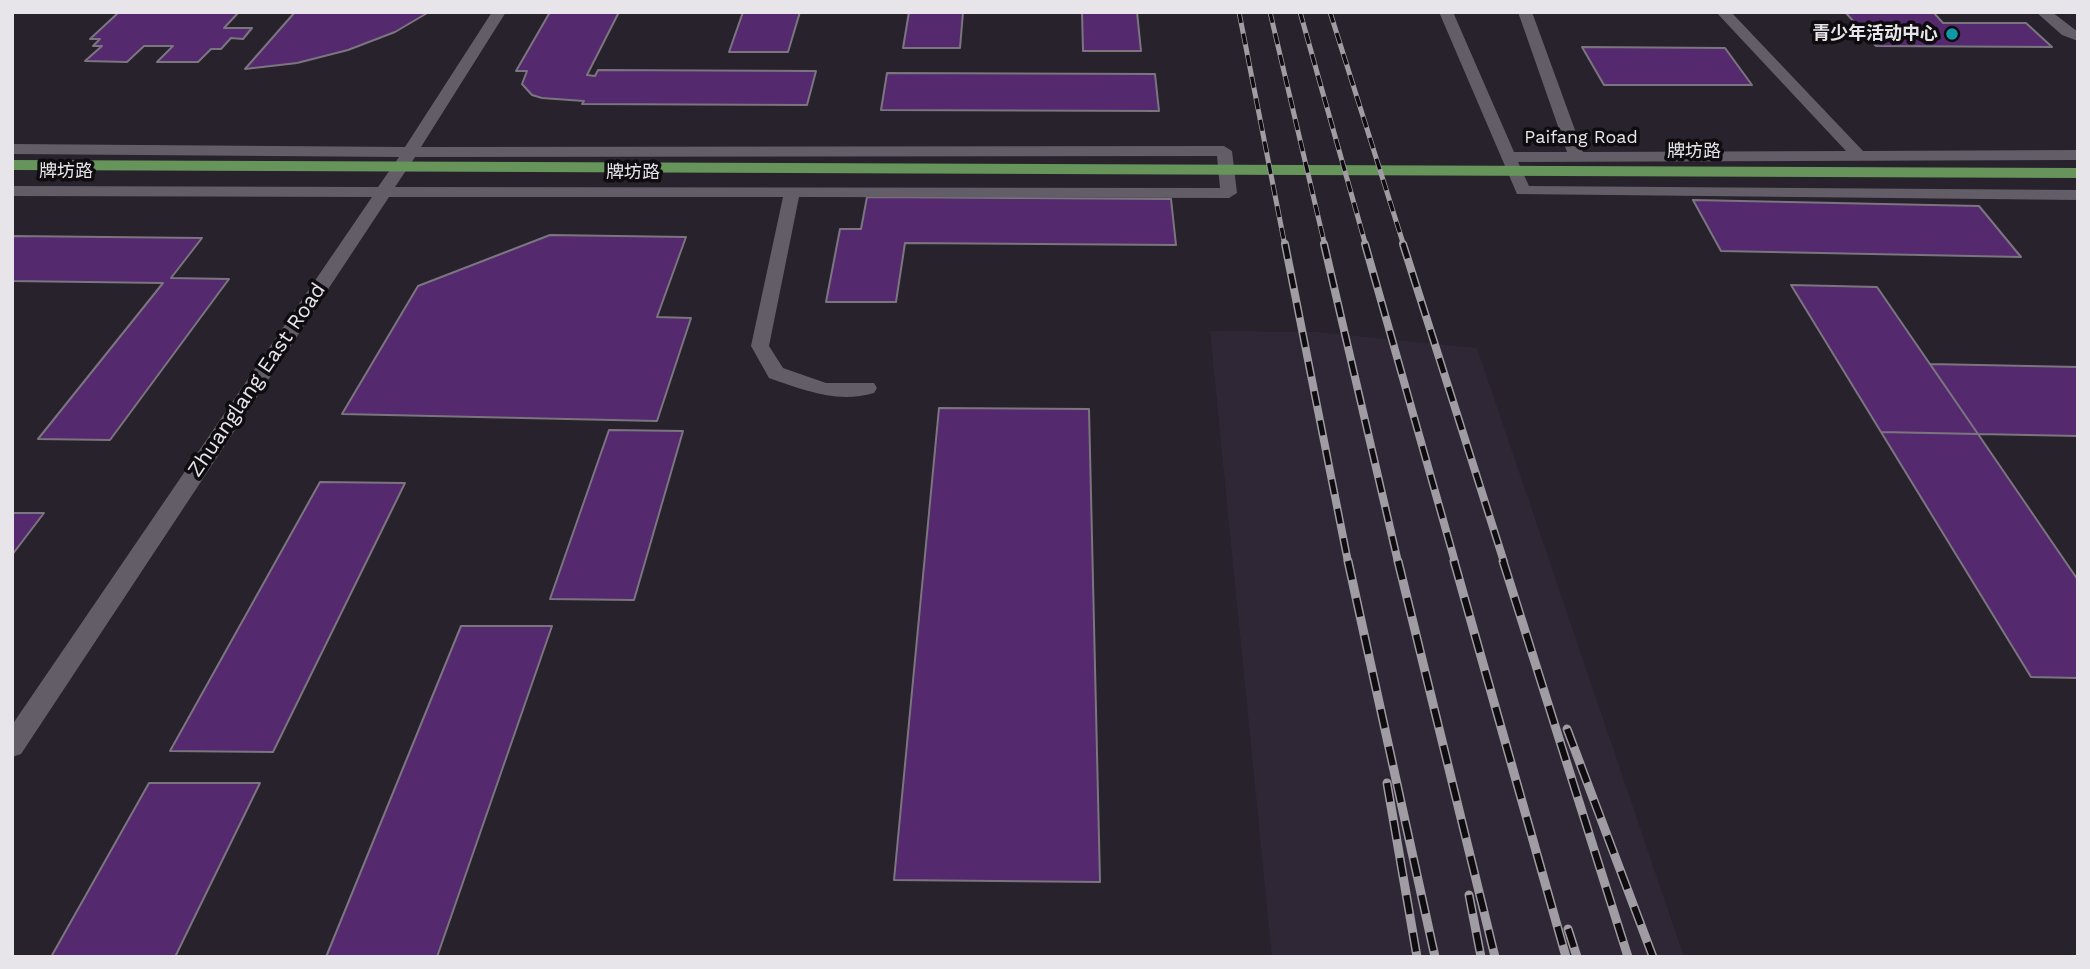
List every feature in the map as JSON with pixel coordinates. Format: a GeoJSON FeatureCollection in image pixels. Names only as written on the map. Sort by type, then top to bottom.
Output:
{"type":"FeatureCollection","features":[{"type":"Feature","properties":{"kind":"main road","name":"牌坊路"},"geometry":{"type":"LineString","coordinates":[[12,165],[2078,172]]}},
{"type":"Feature","properties":{"kind":"street","name":"Zhuanglang East Road"},"geometry":{"type":"LineString","coordinates":[[12,746],[406,159],[499,12]]}},
{"type":"Feature","properties":{"kind":"street"},"geometry":{"type":"LineString","coordinates":[[1446,12],[1510,164],[2078,172]]}},
{"type":"Feature","properties":{"kind":"street"},"geometry":{"type":"LineString","coordinates":[[1525,12],[1577,157]]}},
{"type":"Feature","properties":{"kind":"street"},"geometry":{"type":"LineString","coordinates":[[1723,12],[1859,156]]}},
{"type":"Feature","properties":{"kind":"street"},"geometry":{"type":"LineString","coordinates":[[2043,12],[2067,32],[2078,37]]}},
{"type":"Feature","properties":{"kind":"street","name":"牌坊路"},"geometry":{"type":"LineString","coordinates":[[12,149],[406,159],[1224,150],[1229,193],[12,191]]}},
{"type":"Feature","properties":{"kind":"street","name":"Paifang Road"},"geometry":{"type":"LineString","coordinates":[[2078,155],[1577,157],[1510,164],[1523,191],[2078,195]]}},
{"type":"Feature","properties":{"kind":"street"},"geometry":{"type":"LineString","coordinates":[[1226,169],[1249,169]]}},
{"type":"Feature","properties":{"kind":"street"},"geometry":{"type":"LineString","coordinates":[[792,192],[761,346],[776,373],[825,390],[867,388]]}},
{"type":"Feature","properties":{"kind":"shaded area"},"geometry":{"type":"Polygon","coordinates":[[[1210,331],[1316,332],[1477,348],[1684,957],[1272,957],[1210,331]]]}},
{"type":"Feature","properties":{"kind":"building"},"geometry":{"type":"Polygon","coordinates":[[[119,12],[239,12],[224,28],[252,28],[243,39],[231,38],[221,49],[211,49],[198,62],[157,62],[173,46],[144,46],[127,62],[85,61],[102,46],[93,46],[100,39],[90,39],[119,12]]]}},
{"type":"Feature","properties":{"kind":"building"},"geometry":{"type":"Polygon","coordinates":[[[295,12],[429,12],[395,32],[348,50],[297,63],[245,69],[295,12]]]}},
{"type":"Feature","properties":{"kind":"building"},"geometry":{"type":"Polygon","coordinates":[[[550,12],[619,12],[587,75],[595,76],[598,70],[816,71],[807,105],[582,104],[584,101],[532,95],[522,84],[527,71],[516,71],[550,12]]]}},
{"type":"Feature","properties":{"kind":"building"},"geometry":{"type":"Polygon","coordinates":[[[743,12],[800,12],[788,52],[729,52],[743,12]]]}},
{"type":"Feature","properties":{"kind":"building"},"geometry":{"type":"Polygon","coordinates":[[[909,12],[963,12],[960,48],[903,48],[909,12]]]}},
{"type":"Feature","properties":{"kind":"building"},"geometry":{"type":"Polygon","coordinates":[[[1082,12],[1137,12],[1141,51],[1083,51],[1082,12]]]}},
{"type":"Feature","properties":{"kind":"building","name":"青少年活动中心"},"geometry":{"type":"Polygon","coordinates":[[[1845,12],[1933,12],[1943,23],[2026,23],[2052,47],[1876,46],[1845,12]]]}},
{"type":"Feature","properties":{"kind":"building"},"geometry":{"type":"Polygon","coordinates":[[[1582,47],[1725,48],[1752,85],[1604,85],[1582,47]]]}},
{"type":"Feature","properties":{"kind":"building"},"geometry":{"type":"Polygon","coordinates":[[[887,73],[1155,74],[1159,111],[881,110],[887,73]]]}},
{"type":"Feature","properties":{"kind":"building"},"geometry":{"type":"Polygon","coordinates":[[[867,197],[1171,199],[1176,245],[905,243],[896,302],[826,302],[840,229],[861,229],[867,197]]]}},
{"type":"Feature","properties":{"kind":"building"},"geometry":{"type":"Polygon","coordinates":[[[1693,200],[1979,206],[2021,257],[1721,251],[1693,200]]]}},
{"type":"Feature","properties":{"kind":"building"},"geometry":{"type":"Polygon","coordinates":[[[550,235],[686,237],[657,317],[691,318],[657,421],[342,414],[418,286],[550,235]]]}},
{"type":"Feature","properties":{"kind":"building"},"geometry":{"type":"Polygon","coordinates":[[[12,236],[202,238],[171,278],[229,279],[110,440],[38,439],[163,283],[12,281],[12,236]]]}},
{"type":"Feature","properties":{"kind":"building"},"geometry":{"type":"Polygon","coordinates":[[[1791,285],[1877,287],[1978,434],[1881,432],[1791,285]]]}},
{"type":"Feature","properties":{"kind":"building"},"geometry":{"type":"Polygon","coordinates":[[[1930,364],[2078,367],[2078,436],[1978,434],[1930,364]]]}},
{"type":"Feature","properties":{"kind":"building"},"geometry":{"type":"Polygon","coordinates":[[[939,408],[1089,409],[1100,882],[894,880],[939,408]]]}},
{"type":"Feature","properties":{"kind":"building"},"geometry":{"type":"Polygon","coordinates":[[[609,430],[683,431],[634,600],[550,599],[609,430]]]}},
{"type":"Feature","properties":{"kind":"building"},"geometry":{"type":"Polygon","coordinates":[[[1881,432],[1978,434],[2078,580],[2078,678],[2031,677],[1881,432]]]}},
{"type":"Feature","properties":{"kind":"building"},"geometry":{"type":"Polygon","coordinates":[[[320,482],[405,483],[273,752],[170,751],[320,482]]]}},
{"type":"Feature","properties":{"kind":"building"},"geometry":{"type":"Polygon","coordinates":[[[12,513],[44,513],[12,555],[12,513]]]}},
{"type":"Feature","properties":{"kind":"building"},"geometry":{"type":"Polygon","coordinates":[[[461,626],[552,626],[437,957],[326,957],[461,626]]]}},
{"type":"Feature","properties":{"kind":"building"},"geometry":{"type":"Polygon","coordinates":[[[149,783],[260,783],[175,957],[51,957],[149,783]]]}},
{"type":"Feature","properties":{"kind":"railway"},"geometry":{"type":"LineString","coordinates":[[1239,12],[1285,246]]}},
{"type":"Feature","properties":{"kind":"railway"},"geometry":{"type":"LineString","coordinates":[[1270,12],[1325,246]]}},
{"type":"Feature","properties":{"kind":"railway"},"geometry":{"type":"LineString","coordinates":[[1300,12],[1366,246]]}},
{"type":"Feature","properties":{"kind":"railway"},"geometry":{"type":"LineString","coordinates":[[1330,12],[1404,246]]}},
{"type":"Feature","properties":{"kind":"railway"},"geometry":{"type":"LineString","coordinates":[[1285,244],[1348,562]]}},
{"type":"Feature","properties":{"kind":"railway"},"geometry":{"type":"LineString","coordinates":[[1324,244],[1398,562]]}},
{"type":"Feature","properties":{"kind":"railway"},"geometry":{"type":"LineString","coordinates":[[1365,244],[1455,562]]}},
{"type":"Feature","properties":{"kind":"railway"},"geometry":{"type":"LineString","coordinates":[[1403,244],[1504,562]]}},
{"type":"Feature","properties":{"kind":"railway"},"geometry":{"type":"LineString","coordinates":[[1348,561],[1435,957]]}},
{"type":"Feature","properties":{"kind":"railway"},"geometry":{"type":"LineString","coordinates":[[1398,561],[1495,957]]}},
{"type":"Feature","properties":{"kind":"railway"},"geometry":{"type":"LineString","coordinates":[[1454,561],[1566,957]]}},
{"type":"Feature","properties":{"kind":"railway"},"geometry":{"type":"LineString","coordinates":[[1503,561],[1628,957]]}},
{"type":"Feature","properties":{"kind":"railway"},"geometry":{"type":"LineString","coordinates":[[1567,729],[1653,957]]}},
{"type":"Feature","properties":{"kind":"railway"},"geometry":{"type":"LineString","coordinates":[[1387,783],[1417,957]]}},
{"type":"Feature","properties":{"kind":"railway"},"geometry":{"type":"LineString","coordinates":[[1469,895],[1481,957]]}},
{"type":"Feature","properties":{"kind":"railway"},"geometry":{"type":"LineString","coordinates":[[1568,929],[1577,957]]}},
{"type":"Feature","properties":{"kind":"place","name":"青少年活动中心"},"geometry":{"type":"Point","coordinates":[1952,34]}}]}
